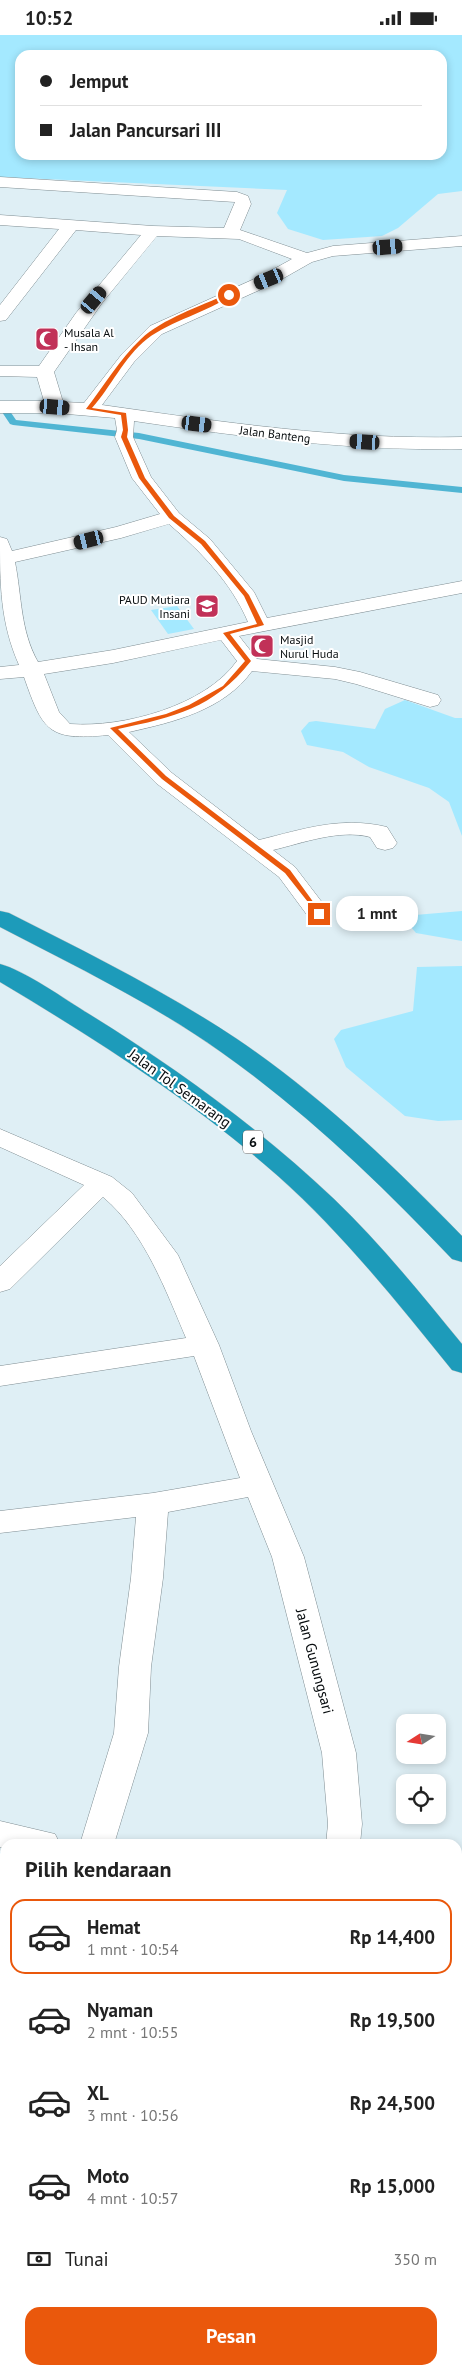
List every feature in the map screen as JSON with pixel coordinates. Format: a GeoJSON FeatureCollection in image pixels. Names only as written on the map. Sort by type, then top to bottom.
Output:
{"type":"FeatureCollection","features":[{"type":"Feature","properties":{"kind":"highway"},"geometry":{"type":"LineString","coordinates":[[0,918],[115,977],[194,1023],[236,1051],[343,1137],[421,1209],[462,1253]]}},
{"type":"Feature","properties":{"kind":"highway","name":"Jalan Tol Semarang"},"geometry":{"type":"LineString","coordinates":[[0,971],[160,1070],[260,1147],[325,1206],[407,1295],[462,1363]]}},
{"type":"Feature","properties":{"kind":"street"},"geometry":{"type":"LineString","coordinates":[[0,182],[237,197],[242,199],[243,204],[230,233]]}},
{"type":"Feature","properties":{"kind":"street"},"geometry":{"type":"LineString","coordinates":[[0,219],[153,231],[230,233],[242,235],[306,258]]}},
{"type":"Feature","properties":{"kind":"street"},"geometry":{"type":"LineString","coordinates":[[0,316],[72,224]]}},
{"type":"Feature","properties":{"kind":"street"},"geometry":{"type":"LineString","coordinates":[[55,407],[45,372],[70,332],[94,300],[153,231]]}},
{"type":"Feature","properties":{"kind":"street"},"geometry":{"type":"LineString","coordinates":[[88,409],[102,394],[115,371],[144,339],[156,330],[269,279],[306,258],[333,251],[462,241]]}},
{"type":"Feature","properties":{"kind":"street"},"geometry":{"type":"LineString","coordinates":[[0,371],[45,372]]}},
{"type":"Feature","properties":{"kind":"street","name":"Jalan Banteng"},"geometry":{"type":"LineString","coordinates":[[8,407],[88,409],[124,427],[405,444],[462,443]]}},
{"type":"Feature","properties":{"kind":"street"},"geometry":{"type":"LineString","coordinates":[[124,427],[142,478],[172,517],[203,543],[247,596],[260,625]]}},
{"type":"Feature","properties":{"kind":"street"},"geometry":{"type":"LineString","coordinates":[[172,517],[94,539],[3,550],[14,633],[23,657],[32,670],[45,705],[59,726],[72,730],[113,728],[168,716],[191,707],[225,687],[247,664],[248,660],[226,633]]}},
{"type":"Feature","properties":{"kind":"street"},"geometry":{"type":"LineString","coordinates":[[0,673],[32,670],[112,657],[260,625],[462,587]]}},
{"type":"Feature","properties":{"kind":"street"},"geometry":{"type":"LineString","coordinates":[[247,664],[335,673],[360,678],[430,700]]}},
{"type":"Feature","properties":{"kind":"street"},"geometry":{"type":"LineString","coordinates":[[113,728],[164,778],[287,872],[319,914]]}},
{"type":"Feature","properties":{"kind":"street"},"geometry":{"type":"LineString","coordinates":[[254,848],[321,833],[359,828],[379,832],[385,843]]}},
{"type":"Feature","properties":{"kind":"street","name":"Jalan Gunungsari"},"geometry":{"type":"LineString","coordinates":[[0,1137],[102,1183],[122,1199],[164,1255],[204,1345],[257,1485],[288,1557],[339,1753],[345,1824],[344,1839]]}},
{"type":"Feature","properties":{"kind":"street"},"geometry":{"type":"LineString","coordinates":[[0,1283],[102,1183]]}},
{"type":"Feature","properties":{"kind":"street"},"geometry":{"type":"LineString","coordinates":[[0,1376],[204,1345]]}},
{"type":"Feature","properties":{"kind":"street"},"geometry":{"type":"LineString","coordinates":[[0,1522],[153,1504],[257,1485]]}},
{"type":"Feature","properties":{"kind":"street"},"geometry":{"type":"LineString","coordinates":[[98,1839],[131,1733],[135,1667],[147,1578],[153,1504]]}},
{"type":"Feature","properties":{"kind":"street"},"geometry":{"type":"LineString","coordinates":[[0,1834],[21,1839]]}},
{"type":"Feature","properties":{"kind":"shaded area"},"geometry":{"type":"Polygon","coordinates":[[[0,35],[462,35],[462,191],[438,194],[398,228],[382,236],[323,240],[288,229],[277,213],[287,190],[0,177],[0,35]]]}},
{"type":"Feature","properties":{"kind":"shaded area"},"geometry":{"type":"Polygon","coordinates":[[[177,606],[194,629],[168,634],[151,610],[177,606]]]}},
{"type":"Feature","properties":{"kind":"shaded area"},"geometry":{"type":"Polygon","coordinates":[[[405,700],[455,718],[462,718],[462,836],[449,802],[429,788],[369,767],[343,752],[307,745],[301,731],[309,722],[316,721],[375,729],[385,709],[405,700]]]}},
{"type":"Feature","properties":{"kind":"shaded area"},"geometry":{"type":"Polygon","coordinates":[[[462,911],[462,941],[416,933],[406,921],[408,917],[415,915],[462,911]]]}},
{"type":"Feature","properties":{"kind":"shaded area"},"geometry":{"type":"Polygon","coordinates":[[[462,966],[462,1120],[438,1121],[405,1116],[346,1067],[334,1039],[341,1030],[413,1011],[417,967],[462,966]]]}},
{"type":"Feature","properties":{"kind":"waterway"},"geometry":{"type":"LineString","coordinates":[[0,403],[13,422],[139,436],[344,478],[462,490]]}},
{"type":"Feature","properties":{"kind":"place","name":"Musala Al - Ihsan"},"geometry":{"type":"Point","coordinates":[47,339]}},
{"type":"Feature","properties":{"kind":"place","name":"PAUD Mutiara Insani"},"geometry":{"type":"Point","coordinates":[207,606]}},
{"type":"Feature","properties":{"kind":"place","name":"Masjid Nurul Huda"},"geometry":{"type":"Point","coordinates":[262,646]}},
{"type":"Feature","properties":{"kind":"route"},"geometry":{"type":"LineString","coordinates":[[229,295],[172,321],[144,339],[115,371],[102,394],[88,409],[124,414],[126,430],[124,437],[142,478],[172,517],[203,543],[247,596],[260,625],[226,633],[248,661],[238,675],[225,687],[191,707],[168,716],[134,725],[113,728],[164,778],[287,872],[319,914]]}}]}
